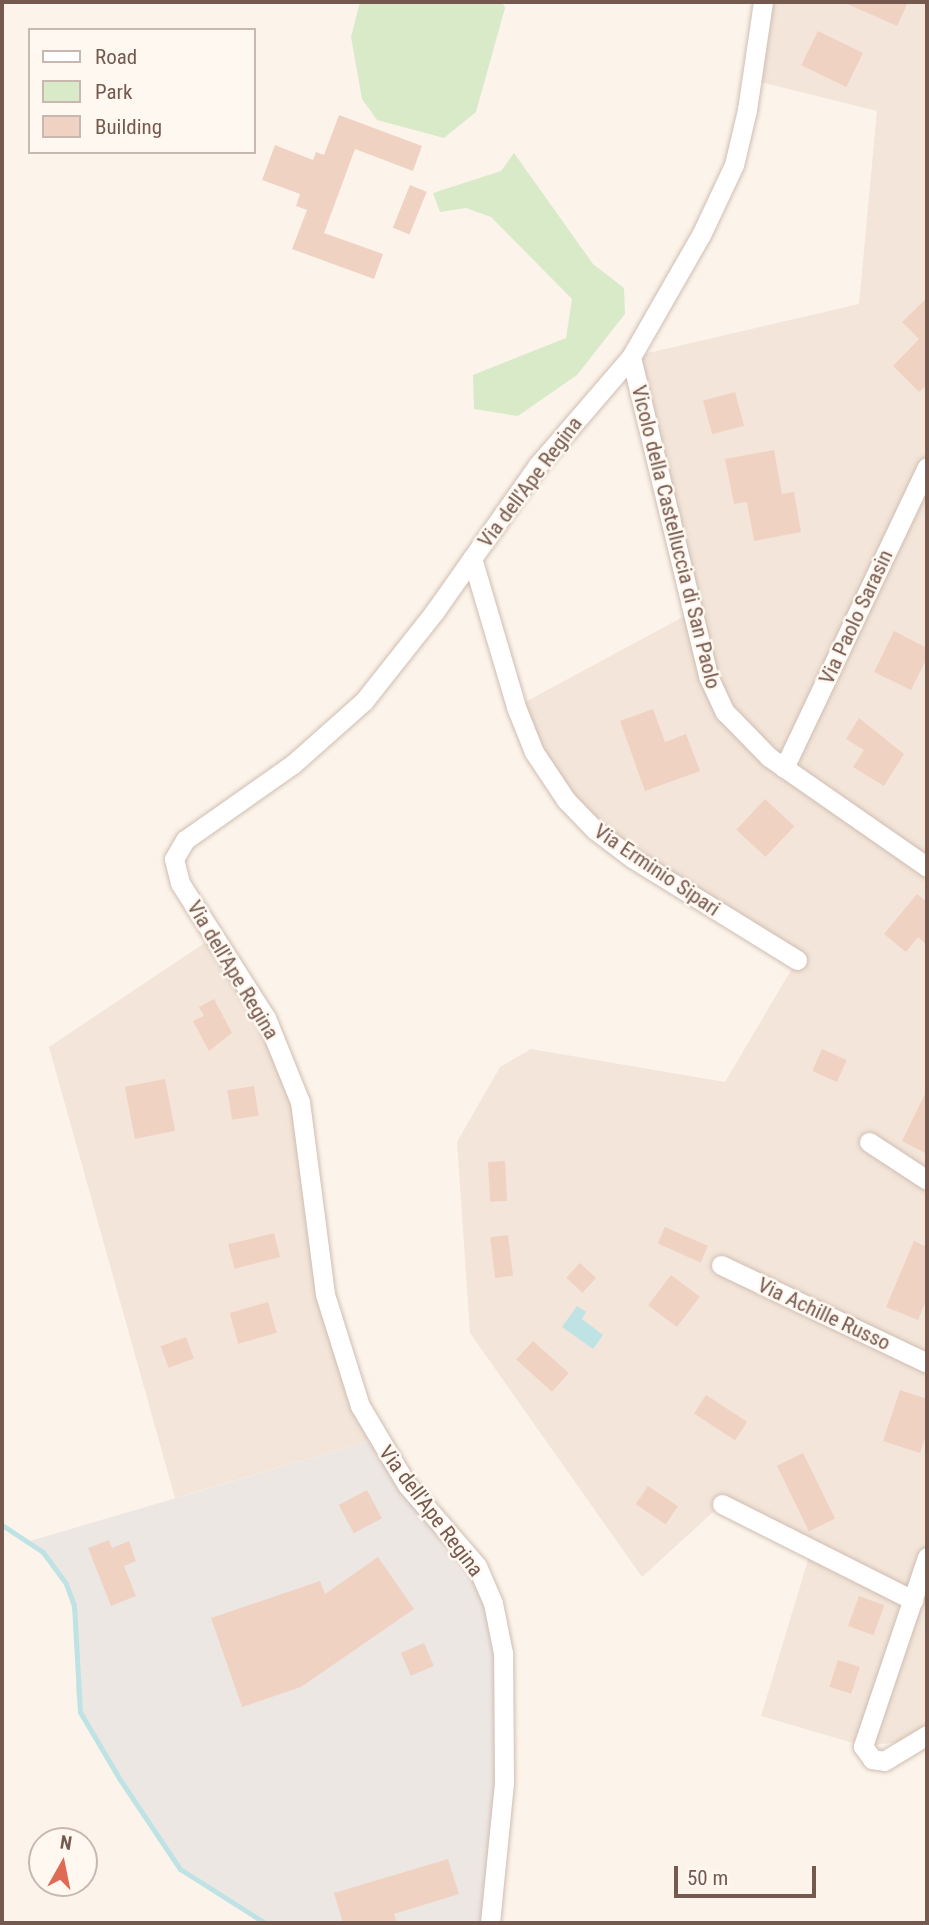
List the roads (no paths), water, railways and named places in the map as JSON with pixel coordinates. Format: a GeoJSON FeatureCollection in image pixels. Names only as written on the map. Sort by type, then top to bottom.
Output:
{"type":"FeatureCollection","features":[{"type":"Feature","properties":{"kind":"street","name":"Via dell'Ape Regina"},"geometry":{"type":"LineString","coordinates":[[489,1923],[504,1783],[503,1653],[493,1604],[477,1566],[395,1470],[360,1406],[338,1347],[325,1294],[300,1102],[266,1018],[180,883],[174,863],[186,840],[293,764],[364,701],[538,465],[631,357],[701,235],[734,165],[747,110],[762,2]]}},
{"type":"Feature","properties":{"kind":"street","name":"Vicolo della Castelluccia di San Paolo"},"geometry":{"type":"LineString","coordinates":[[631,357],[711,685],[733,722],[784,768],[927,867]]}},
{"type":"Feature","properties":{"kind":"street","name":"Via Paolo Sarasin"},"geometry":{"type":"LineString","coordinates":[[784,768],[927,467]]}},
{"type":"Feature","properties":{"kind":"street","name":"Via Erminio Sipari"},"geometry":{"type":"LineString","coordinates":[[472,558],[525,730],[566,800],[624,852],[797,960]]}},
{"type":"Feature","properties":{"kind":"street"},"geometry":{"type":"LineString","coordinates":[[869,1142],[927,1180]]}},
{"type":"Feature","properties":{"kind":"street","name":"Via Achille Russo"},"geometry":{"type":"LineString","coordinates":[[721,1265],[927,1363]]}},
{"type":"Feature","properties":{"kind":"street"},"geometry":{"type":"LineString","coordinates":[[722,1504],[913,1600]]}},
{"type":"Feature","properties":{"kind":"street"},"geometry":{"type":"LineString","coordinates":[[927,1557],[863,1746],[868,1756],[884,1761],[927,1735]]}},
{"type":"Feature","properties":{"kind":"water"},"geometry":{"type":"Polygon","coordinates":[[[577,1306],[586,1312],[582,1319],[603,1335],[593,1349],[562,1327],[577,1306]]]}},
{"type":"Feature","properties":{"kind":"waterway"},"geometry":{"type":"LineString","coordinates":[[2,1525],[43,1552],[66,1584],[74,1605],[80,1712],[119,1778],[180,1869],[265,1923]]}}]}
